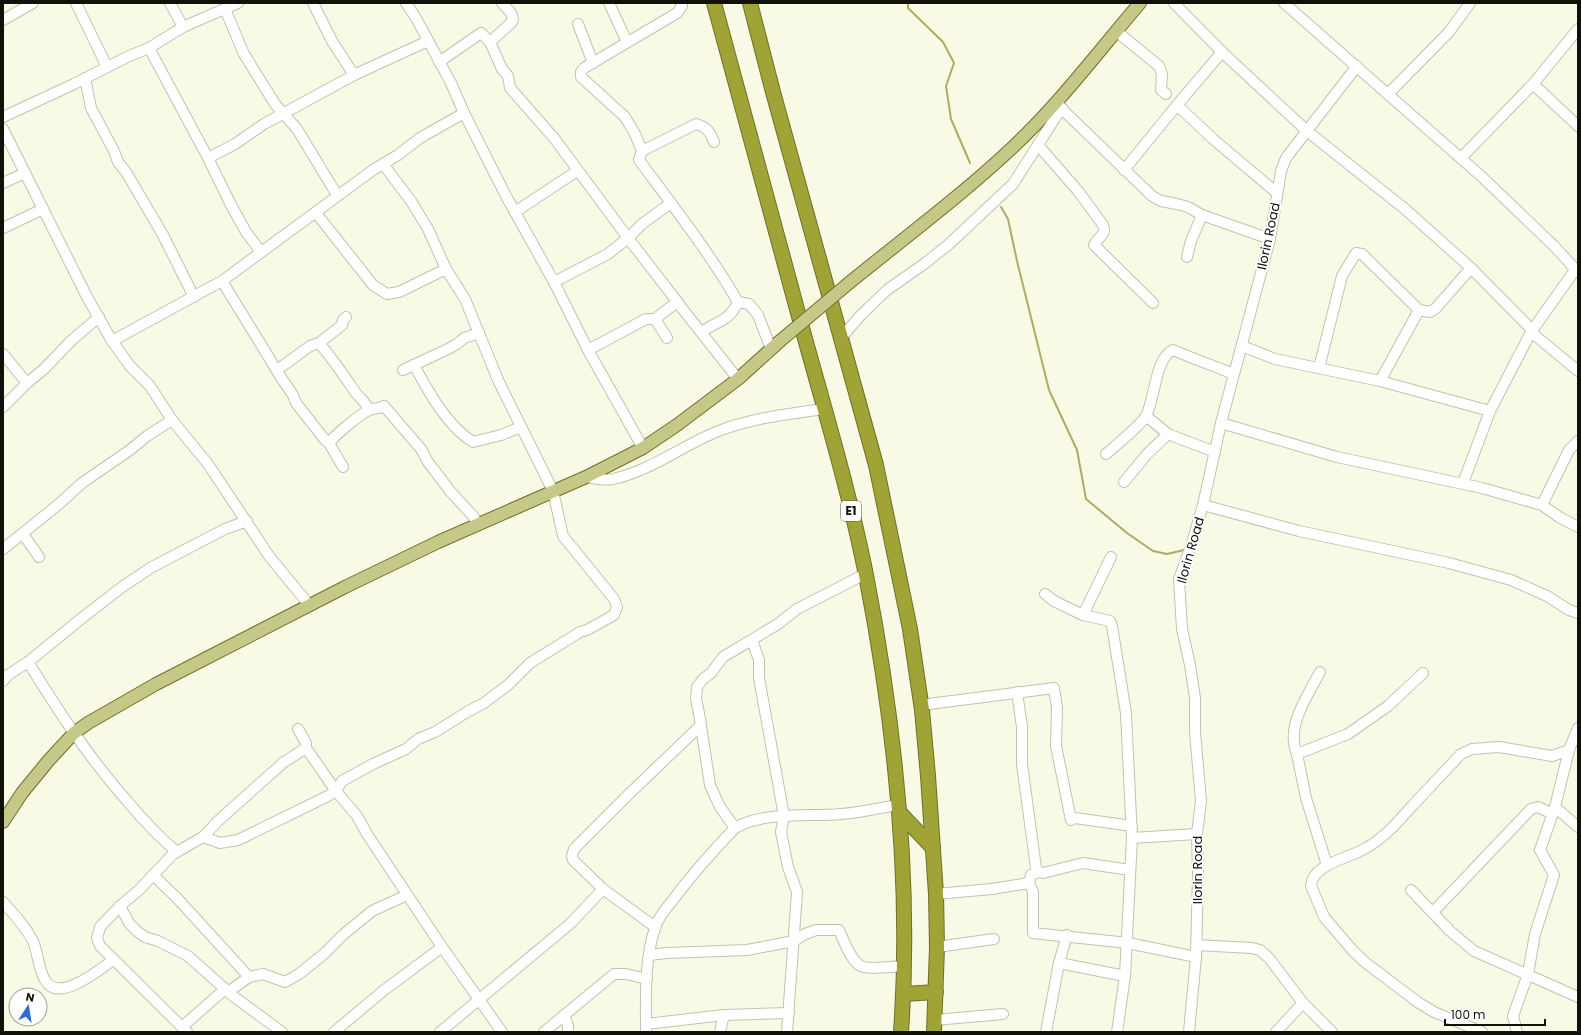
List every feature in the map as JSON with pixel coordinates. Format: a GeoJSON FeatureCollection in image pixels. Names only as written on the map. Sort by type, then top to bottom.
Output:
{"type":"FeatureCollection","features":[{"type":"Feature","properties":{"kind":"highway","name":"E1"},"geometry":{"type":"LineString","coordinates":[[714,3],[841,467],[865,574],[883,669],[899,809],[905,914],[905,966],[901,1032]]}},
{"type":"Feature","properties":{"kind":"highway"},"geometry":{"type":"LineString","coordinates":[[750,3],[773,92],[876,465],[910,629],[921,705],[928,776],[936,894],[937,948],[934,1026]]}},
{"type":"Feature","properties":{"kind":"highway"},"geometry":{"type":"LineString","coordinates":[[899,809],[933,848]]}},
{"type":"Feature","properties":{"kind":"highway"},"geometry":{"type":"LineString","coordinates":[[904,994],[936,992]]}},
{"type":"Feature","properties":{"kind":"main road"},"geometry":{"type":"LineString","coordinates":[[3,822],[22,793],[49,760],[74,733],[88,723],[156,684],[238,641],[399,561],[478,524],[586,477],[643,448],[677,425],[738,379],[780,341],[849,283],[1013,148],[1057,102],[1140,3]]}},
{"type":"Feature","properties":{"kind":"street"},"geometry":{"type":"LineString","coordinates":[[3,20],[34,3]]}},
{"type":"Feature","properties":{"kind":"street"},"geometry":{"type":"LineString","coordinates":[[76,3],[107,67]]}},
{"type":"Feature","properties":{"kind":"street"},"geometry":{"type":"LineString","coordinates":[[170,3],[183,27]]}},
{"type":"Feature","properties":{"kind":"street"},"geometry":{"type":"LineString","coordinates":[[3,117],[148,48],[183,27],[225,10],[238,3]]}},
{"type":"Feature","properties":{"kind":"street"},"geometry":{"type":"LineString","coordinates":[[313,3],[332,41],[354,75]]}},
{"type":"Feature","properties":{"kind":"street"},"geometry":{"type":"LineString","coordinates":[[406,3],[451,83],[464,113],[515,212],[554,282],[588,350],[643,448]]}},
{"type":"Feature","properties":{"kind":"street"},"geometry":{"type":"LineString","coordinates":[[490,42],[508,27],[513,19],[502,3]]}},
{"type":"Feature","properties":{"kind":"street"},"geometry":{"type":"LineString","coordinates":[[609,3],[627,42]]}},
{"type":"Feature","properties":{"kind":"street"},"geometry":{"type":"LineString","coordinates":[[681,3],[682,6],[677,13],[593,63],[581,72],[581,76],[625,117],[635,134],[642,151],[639,160],[725,278],[738,302]]}},
{"type":"Feature","properties":{"kind":"street"},"geometry":{"type":"LineString","coordinates":[[1174,3],[1222,52],[1307,131],[1405,209],[1471,268],[1532,331],[1578,371]]}},
{"type":"Feature","properties":{"kind":"street"},"geometry":{"type":"LineString","coordinates":[[1284,3],[1461,158],[1554,246],[1577,271],[1532,331],[1490,412],[1463,483]]}},
{"type":"Feature","properties":{"kind":"street"},"geometry":{"type":"LineString","coordinates":[[1388,94],[1449,32],[1464,5]]}},
{"type":"Feature","properties":{"kind":"street"},"geometry":{"type":"LineString","coordinates":[[225,10],[244,54],[276,104],[297,129],[337,195]]}},
{"type":"Feature","properties":{"kind":"street"},"geometry":{"type":"LineString","coordinates":[[578,24],[593,63]]}},
{"type":"Feature","properties":{"kind":"street"},"geometry":{"type":"LineString","coordinates":[[1461,158],[1533,84],[1578,29]]}},
{"type":"Feature","properties":{"kind":"street"},"geometry":{"type":"LineString","coordinates":[[1116,31],[1159,66],[1162,74],[1160,90],[1166,94]]}},
{"type":"Feature","properties":{"kind":"street"},"geometry":{"type":"LineString","coordinates":[[439,62],[480,33],[490,42],[502,69],[508,76],[510,88],[554,138],[628,238],[738,379]]}},
{"type":"Feature","properties":{"kind":"street"},"geometry":{"type":"LineString","coordinates":[[208,158],[234,144],[264,124],[354,75],[428,41]]}},
{"type":"Feature","properties":{"kind":"street"},"geometry":{"type":"LineString","coordinates":[[148,48],[208,158],[231,205],[246,232],[261,252]]}},
{"type":"Feature","properties":{"kind":"street"},"geometry":{"type":"LineString","coordinates":[[1124,170],[1222,52]]}},
{"type":"Feature","properties":{"kind":"street","name":"Ilorin Road"},"geometry":{"type":"LineString","coordinates":[[1189,1032],[1196,957],[1198,873],[1197,834],[1201,801],[1195,732],[1195,698],[1182,629],[1178,587],[1180,573],[1192,543],[1203,505],[1221,423],[1270,239],[1281,171],[1286,158],[1357,66]]}},
{"type":"Feature","properties":{"kind":"street"},"geometry":{"type":"LineString","coordinates":[[86,78],[92,108],[118,162],[126,172],[163,235],[194,297]]}},
{"type":"Feature","properties":{"kind":"street"},"geometry":{"type":"LineString","coordinates":[[1533,84],[1578,126]]}},
{"type":"Feature","properties":{"kind":"street"},"geometry":{"type":"LineString","coordinates":[[841,338],[860,316],[887,290],[948,245],[1013,184],[1057,116],[1057,102]]}},
{"type":"Feature","properties":{"kind":"street"},"geometry":{"type":"LineString","coordinates":[[1057,102],[1065,112],[1152,196],[1161,201],[1188,207],[1202,215],[1270,239]]}},
{"type":"Feature","properties":{"kind":"street"},"geometry":{"type":"LineString","coordinates":[[1177,105],[1218,143],[1277,193]]}},
{"type":"Feature","properties":{"kind":"street"},"geometry":{"type":"LineString","coordinates":[[112,341],[222,281],[316,213],[337,195],[420,138],[464,113]]}},
{"type":"Feature","properties":{"kind":"street"},"geometry":{"type":"LineString","coordinates":[[642,151],[696,124],[704,126],[710,132],[714,142]]}},
{"type":"Feature","properties":{"kind":"street"},"geometry":{"type":"LineString","coordinates":[[3,129],[87,297],[112,341],[130,366],[150,386],[172,420],[208,464],[269,556],[310,606]]}},
{"type":"Feature","properties":{"kind":"street"},"geometry":{"type":"LineString","coordinates":[[1038,145],[1078,191],[1103,225],[1105,230],[1104,234],[1096,240],[1094,245],[1153,303]]}},
{"type":"Feature","properties":{"kind":"street"},"geometry":{"type":"LineString","coordinates":[[203,837],[220,843],[238,840],[336,791],[342,781],[373,764],[406,749],[418,739],[435,732],[484,703],[508,685],[530,663],[580,632],[587,630],[614,615],[617,607],[614,600],[563,536],[553,491],[498,380],[465,299],[446,269],[428,229],[411,201],[384,164]]}},
{"type":"Feature","properties":{"kind":"street"},"geometry":{"type":"LineString","coordinates":[[515,212],[577,171]]}},
{"type":"Feature","properties":{"kind":"street"},"geometry":{"type":"LineString","coordinates":[[3,183],[25,173]]}},
{"type":"Feature","properties":{"kind":"street"},"geometry":{"type":"LineString","coordinates":[[554,282],[608,254],[628,238],[642,224],[671,203]]}},
{"type":"Feature","properties":{"kind":"street"},"geometry":{"type":"LineString","coordinates":[[3,228],[43,209]]}},
{"type":"Feature","properties":{"kind":"street"},"geometry":{"type":"LineString","coordinates":[[316,213],[373,285],[387,294],[399,292],[446,269]]}},
{"type":"Feature","properties":{"kind":"street"},"geometry":{"type":"LineString","coordinates":[[1188,257],[1191,241],[1202,215]]}},
{"type":"Feature","properties":{"kind":"street"},"geometry":{"type":"LineString","coordinates":[[1319,368],[1342,276],[1356,253],[1362,254],[1419,310],[1432,312],[1471,268]]}},
{"type":"Feature","properties":{"kind":"street"},"geometry":{"type":"LineString","coordinates":[[222,281],[296,402],[325,440],[329,443],[343,467]]}},
{"type":"Feature","properties":{"kind":"street"},"geometry":{"type":"LineString","coordinates":[[588,350],[646,319],[655,319],[677,302],[679,304]]}},
{"type":"Feature","properties":{"kind":"street"},"geometry":{"type":"LineString","coordinates":[[702,332],[713,323],[723,320],[733,313],[738,302]]}},
{"type":"Feature","properties":{"kind":"street"},"geometry":{"type":"LineString","coordinates":[[738,302],[749,304],[758,315],[771,349]]}},
{"type":"Feature","properties":{"kind":"street"},"geometry":{"type":"LineString","coordinates":[[1380,381],[1419,310]]}},
{"type":"Feature","properties":{"kind":"street"},"geometry":{"type":"LineString","coordinates":[[3,407],[26,383],[40,373],[72,340],[99,317]]}},
{"type":"Feature","properties":{"kind":"street"},"geometry":{"type":"LineString","coordinates":[[277,370],[310,346],[319,343],[342,325],[343,320],[346,317]]}},
{"type":"Feature","properties":{"kind":"street"},"geometry":{"type":"LineString","coordinates":[[655,319],[667,338]]}},
{"type":"Feature","properties":{"kind":"street"},"geometry":{"type":"LineString","coordinates":[[403,370],[448,349],[464,338],[479,332]]}},
{"type":"Feature","properties":{"kind":"street"},"geometry":{"type":"LineString","coordinates":[[319,343],[332,358],[369,410]]}},
{"type":"Feature","properties":{"kind":"street"},"geometry":{"type":"LineString","coordinates":[[1242,346],[1275,359],[1380,381],[1490,412]]}},
{"type":"Feature","properties":{"kind":"street"},"geometry":{"type":"LineString","coordinates":[[1106,454],[1146,416],[1163,360],[1169,352],[1173,350],[1234,374]]}},
{"type":"Feature","properties":{"kind":"street"},"geometry":{"type":"LineString","coordinates":[[3,354],[26,383]]}},
{"type":"Feature","properties":{"kind":"street"},"geometry":{"type":"LineString","coordinates":[[414,365],[427,388],[456,428],[465,437],[473,442],[501,435],[521,427]]}},
{"type":"Feature","properties":{"kind":"street"},"geometry":{"type":"LineString","coordinates":[[329,443],[339,433],[369,410],[379,409],[384,406],[421,449],[428,462],[450,491],[473,516],[478,524]]}},
{"type":"Feature","properties":{"kind":"street"},"geometry":{"type":"LineString","coordinates":[[586,477],[612,480],[635,472],[717,432],[748,421],[824,409]]}},
{"type":"Feature","properties":{"kind":"street"},"geometry":{"type":"LineString","coordinates":[[1146,416],[1168,434],[1215,452]]}},
{"type":"Feature","properties":{"kind":"street"},"geometry":{"type":"LineString","coordinates":[[3,549],[23,534],[82,483],[130,450],[147,436],[172,420]]}},
{"type":"Feature","properties":{"kind":"street"},"geometry":{"type":"LineString","coordinates":[[1221,423],[1337,457],[1463,483],[1542,505],[1559,517],[1578,527]]}},
{"type":"Feature","properties":{"kind":"street"},"geometry":{"type":"LineString","coordinates":[[1124,482],[1148,453],[1168,434]]}},
{"type":"Feature","properties":{"kind":"street"},"geometry":{"type":"LineString","coordinates":[[1542,505],[1569,450],[1578,441]]}},
{"type":"Feature","properties":{"kind":"street"},"geometry":{"type":"LineString","coordinates":[[1203,505],[1300,531],[1449,563],[1511,580],[1547,596],[1569,610],[1578,613]]}},
{"type":"Feature","properties":{"kind":"street"},"geometry":{"type":"LineString","coordinates":[[5,676],[28,662],[122,587],[152,567],[225,529],[246,521]]}},
{"type":"Feature","properties":{"kind":"street"},"geometry":{"type":"LineString","coordinates":[[23,534],[39,557]]}},
{"type":"Feature","properties":{"kind":"street"},"geometry":{"type":"LineString","coordinates":[[1083,615],[1111,557]]}},
{"type":"Feature","properties":{"kind":"street"},"geometry":{"type":"LineString","coordinates":[[735,828],[720,807],[710,785],[696,699],[697,687],[703,679],[711,674],[723,657],[778,624],[796,610],[865,574]]}},
{"type":"Feature","properties":{"kind":"street"},"geometry":{"type":"LineString","coordinates":[[1045,594],[1054,601],[1083,615],[1110,621],[1112,626],[1126,713],[1132,826],[1128,943],[1117,1032]]}},
{"type":"Feature","properties":{"kind":"street"},"geometry":{"type":"LineString","coordinates":[[752,640],[759,660],[760,678],[784,816],[781,832],[788,867],[797,892],[787,1032]]}},
{"type":"Feature","properties":{"kind":"street"},"geometry":{"type":"LineString","coordinates":[[28,662],[102,773],[159,837],[177,852]]}},
{"type":"Feature","properties":{"kind":"street"},"geometry":{"type":"LineString","coordinates":[[1320,672],[1299,713],[1295,729],[1295,748],[1306,798],[1327,866]]}},
{"type":"Feature","properties":{"kind":"street"},"geometry":{"type":"LineString","coordinates":[[1297,754],[1348,734],[1388,706],[1423,673]]}},
{"type":"Feature","properties":{"kind":"street"},"geometry":{"type":"LineString","coordinates":[[921,705],[1054,688],[1057,708],[1056,746],[1071,820],[1076,818],[1132,826]]}},
{"type":"Feature","properties":{"kind":"street"},"geometry":{"type":"LineString","coordinates":[[1017,692],[1022,727],[1022,764],[1036,868],[1039,872]]}},
{"type":"Feature","properties":{"kind":"street"},"geometry":{"type":"LineString","coordinates":[[655,927],[602,889],[573,860],[572,856],[574,849],[701,725]]}},
{"type":"Feature","properties":{"kind":"street"},"geometry":{"type":"LineString","coordinates":[[1518,1032],[1513,1016],[1528,974],[1535,934],[1554,875],[1540,850],[1554,811],[1569,750],[1578,728]]}},
{"type":"Feature","properties":{"kind":"street"},"geometry":{"type":"LineString","coordinates":[[298,729],[306,743],[306,748],[336,791],[357,816],[407,895],[502,1032]]}},
{"type":"Feature","properties":{"kind":"street"},"geometry":{"type":"LineString","coordinates":[[1482,1032],[1434,1012],[1354,952],[1324,917],[1311,886],[1313,878],[1318,872],[1327,866],[1365,849],[1384,835],[1461,754],[1472,749],[1500,747],[1552,756],[1569,750]]}},
{"type":"Feature","properties":{"kind":"street"},"geometry":{"type":"LineString","coordinates":[[306,748],[284,762],[218,821],[203,837],[173,854],[139,890],[120,906],[100,927],[97,942],[113,960],[184,1029],[227,990],[249,977],[264,974],[281,981],[289,981],[325,953],[344,934],[372,911],[407,895]]}},
{"type":"Feature","properties":{"kind":"street"},"geometry":{"type":"LineString","coordinates":[[1433,912],[1531,809],[1538,807],[1554,811],[1578,827]]}},
{"type":"Feature","properties":{"kind":"street"},"geometry":{"type":"LineString","coordinates":[[789,1013],[724,1015],[646,1028],[649,955],[655,927],[664,912],[691,876],[735,828],[742,824],[784,816],[841,814],[899,809]]}},
{"type":"Feature","properties":{"kind":"street"},"geometry":{"type":"LineString","coordinates":[[1132,838],[1197,834]]}},
{"type":"Feature","properties":{"kind":"street"},"geometry":{"type":"LineString","coordinates":[[1130,870],[1083,863],[1031,875],[1029,883],[1033,892],[1033,933],[1067,935],[1128,943],[1196,957]]}},
{"type":"Feature","properties":{"kind":"street"},"geometry":{"type":"LineString","coordinates":[[153,875],[177,898],[249,977]]}},
{"type":"Feature","properties":{"kind":"street"},"geometry":{"type":"LineString","coordinates":[[936,894],[992,889],[1029,883]]}},
{"type":"Feature","properties":{"kind":"street"},"geometry":{"type":"LineString","coordinates":[[440,1032],[478,999],[571,924],[602,889]]}},
{"type":"Feature","properties":{"kind":"street"},"geometry":{"type":"LineString","coordinates":[[1411,890],[1450,931],[1474,951],[1578,997]]}},
{"type":"Feature","properties":{"kind":"street"},"geometry":{"type":"LineString","coordinates":[[3,902],[21,923],[32,940],[44,978],[47,983],[54,988],[65,989],[84,980],[113,960]]}},
{"type":"Feature","properties":{"kind":"street"},"geometry":{"type":"LineString","coordinates":[[120,906],[129,922],[144,937],[164,944],[188,956],[227,990],[282,1032]]}},
{"type":"Feature","properties":{"kind":"street"},"geometry":{"type":"LineString","coordinates":[[649,955],[747,950],[794,941],[805,934],[816,930],[839,930],[852,958],[860,966],[868,968],[905,966]]}},
{"type":"Feature","properties":{"kind":"street"},"geometry":{"type":"LineString","coordinates":[[1046,1032],[1059,963],[1067,935]]}},
{"type":"Feature","properties":{"kind":"street"},"geometry":{"type":"LineString","coordinates":[[937,948],[994,939]]}},
{"type":"Feature","properties":{"kind":"street"},"geometry":{"type":"LineString","coordinates":[[1196,945],[1252,948],[1260,950],[1269,958],[1303,1003],[1332,1032]]}},
{"type":"Feature","properties":{"kind":"street"},"geometry":{"type":"LineString","coordinates":[[334,1032],[383,991],[442,947]]}},
{"type":"Feature","properties":{"kind":"street"},"geometry":{"type":"LineString","coordinates":[[1059,963],[1125,976]]}},
{"type":"Feature","properties":{"kind":"street"},"geometry":{"type":"LineString","coordinates":[[544,1032],[614,974],[626,974],[647,979]]}},
{"type":"Feature","properties":{"kind":"street"},"geometry":{"type":"LineString","coordinates":[[1276,1032],[1303,1003]]}},
{"type":"Feature","properties":{"kind":"street"},"geometry":{"type":"LineString","coordinates":[[934,1026],[1003,1014]]}},
{"type":"Feature","properties":{"kind":"street"},"geometry":{"type":"LineString","coordinates":[[564,1015],[568,1026],[568,1032]]}},
{"type":"Feature","properties":{"kind":"street"},"geometry":{"type":"LineString","coordinates":[[720,1032],[724,1015]]}},
{"type":"Feature","properties":{"kind":"waterway"},"geometry":{"type":"LineString","coordinates":[[908,3],[908,8],[943,42],[954,63],[946,86],[951,119],[970,163]]}},
{"type":"Feature","properties":{"kind":"waterway"},"geometry":{"type":"LineString","coordinates":[[1001,207],[1008,219],[1049,390],[1077,450],[1086,499],[1127,533],[1153,551],[1167,554],[1184,550]]}}]}
